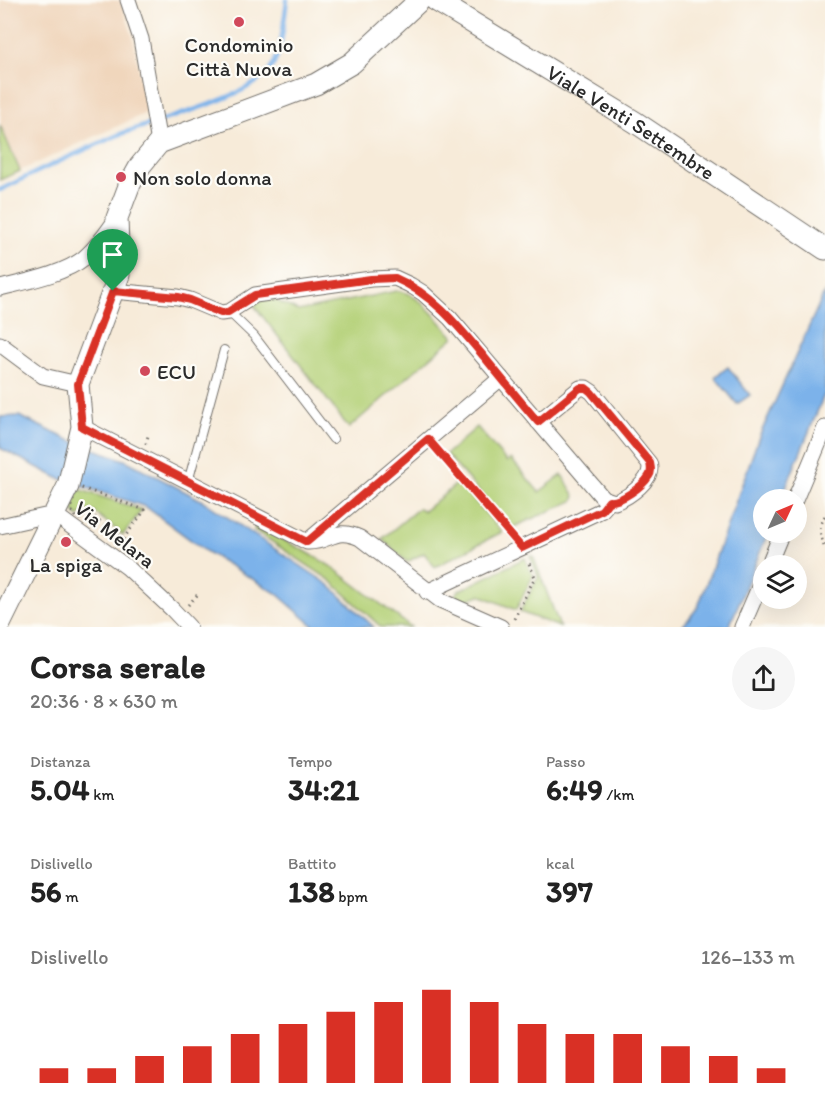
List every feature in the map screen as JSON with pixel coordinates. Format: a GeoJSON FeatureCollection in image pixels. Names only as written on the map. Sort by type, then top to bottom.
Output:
{"type":"FeatureCollection","features":[{"type":"Feature","properties":{"kind":"main road"},"geometry":{"type":"LineString","coordinates":[[0,624],[68,486],[81,433],[78,384],[120,269],[117,218],[129,186],[158,139],[315,84],[352,63],[420,0]]}},
{"type":"Feature","properties":{"kind":"main road","name":"Viale Venti Settembre"},"geometry":{"type":"LineString","coordinates":[[435,0],[635,122],[822,247]]}},
{"type":"Feature","properties":{"kind":"street"},"geometry":{"type":"LineString","coordinates":[[128,0],[141,39],[158,139]]}},
{"type":"Feature","properties":{"kind":"street"},"geometry":{"type":"LineString","coordinates":[[0,288],[49,275],[82,260],[101,241],[117,218]]}},
{"type":"Feature","properties":{"kind":"street"},"geometry":{"type":"LineString","coordinates":[[113,291],[178,297],[213,311],[228,312],[255,295],[371,279],[395,278],[423,293],[450,318],[538,422],[603,498],[609,501],[622,500],[650,476],[652,469],[650,463],[586,388],[580,388],[538,422]]}},
{"type":"Feature","properties":{"kind":"street"},"geometry":{"type":"LineString","coordinates":[[0,344],[43,376],[78,384]]}},
{"type":"Feature","properties":{"kind":"street"},"geometry":{"type":"LineString","coordinates":[[307,542],[501,378]]}},
{"type":"Feature","properties":{"kind":"street"},"geometry":{"type":"LineString","coordinates":[[800,489],[825,428]]}},
{"type":"Feature","properties":{"kind":"street"},"geometry":{"type":"LineString","coordinates":[[81,433],[188,482],[307,542],[318,542],[336,534],[349,533],[360,538],[440,600],[501,627]]}},
{"type":"Feature","properties":{"kind":"street"},"geometry":{"type":"LineString","coordinates":[[428,592],[602,510],[609,501]]}},
{"type":"Feature","properties":{"kind":"street","name":"Via Melara"},"geometry":{"type":"LineString","coordinates":[[0,526],[54,514],[128,568],[189,627]]}},
{"type":"Feature","properties":{"kind":"street"},"geometry":{"type":"LineString","coordinates":[[742,627],[753,602]]}},
{"type":"Feature","properties":{"kind":"lane"},"geometry":{"type":"LineString","coordinates":[[228,312],[254,336],[333,438]]}},
{"type":"Feature","properties":{"kind":"lane"},"geometry":{"type":"LineString","coordinates":[[188,482],[224,350]]}},
{"type":"Feature","properties":{"kind":"path"},"geometry":{"type":"LineString","coordinates":[[147,441],[148,436]]}},
{"type":"Feature","properties":{"kind":"path"},"geometry":{"type":"LineString","coordinates":[[428,439],[522,548],[535,577],[510,627]]}},
{"type":"Feature","properties":{"kind":"path"},"geometry":{"type":"LineString","coordinates":[[76,486],[145,510],[123,539],[92,515],[87,513],[78,520],[71,510],[76,486]]}},
{"type":"Feature","properties":{"kind":"path"},"geometry":{"type":"LineString","coordinates":[[825,516],[819,531],[825,549]]}},
{"type":"Feature","properties":{"kind":"path"},"geometry":{"type":"LineString","coordinates":[[183,610],[199,593]]}},
{"type":"Feature","properties":{"kind":"shaded area"},"geometry":{"type":"Polygon","coordinates":[[[0,0],[120,0],[133,37],[146,113],[0,180],[0,0]]]}},
{"type":"Feature","properties":{"kind":"green space"},"geometry":{"type":"Polygon","coordinates":[[[0,125],[20,171],[0,180],[0,125]]]}},
{"type":"Feature","properties":{"kind":"green space"},"geometry":{"type":"Polygon","coordinates":[[[396,291],[404,292],[420,301],[454,337],[349,428],[253,304],[262,299],[273,299],[298,311],[396,291]]]}},
{"type":"Feature","properties":{"kind":"green space"},"geometry":{"type":"Polygon","coordinates":[[[477,427],[507,462],[511,459],[539,492],[562,475],[575,496],[573,501],[511,528],[446,454],[477,427]]]}},
{"type":"Feature","properties":{"kind":"green space"},"geometry":{"type":"Polygon","coordinates":[[[459,482],[502,532],[435,567],[424,553],[407,562],[382,539],[419,508],[424,511],[459,482]]]}},
{"type":"Feature","properties":{"kind":"green space"},"geometry":{"type":"Polygon","coordinates":[[[78,489],[142,510],[123,535],[94,512],[86,511],[78,517],[73,510],[78,489]]]}},
{"type":"Feature","properties":{"kind":"green space"},"geometry":{"type":"Polygon","coordinates":[[[256,526],[332,567],[411,627],[381,627],[330,580],[254,530],[256,526]]]}},
{"type":"Feature","properties":{"kind":"green space"},"geometry":{"type":"Polygon","coordinates":[[[530,556],[533,556],[560,627],[520,612],[538,577],[530,556]]]}},
{"type":"Feature","properties":{"kind":"green space"},"geometry":{"type":"Polygon","coordinates":[[[525,558],[533,576],[516,610],[480,595],[461,602],[455,599],[458,591],[525,558]]]}},
{"type":"Feature","properties":{"kind":"water"},"geometry":{"type":"Polygon","coordinates":[[[825,291],[825,393],[785,489],[753,489],[753,543],[764,543],[759,555],[753,555],[753,569],[729,627],[682,627],[698,607],[759,437],[825,291]]]}},
{"type":"Feature","properties":{"kind":"water"},"geometry":{"type":"Polygon","coordinates":[[[728,367],[750,395],[737,404],[715,377],[728,367]]]}},
{"type":"Feature","properties":{"kind":"water"},"geometry":{"type":"Polygon","coordinates":[[[19,416],[67,439],[127,461],[203,501],[328,584],[374,627],[315,627],[276,593],[207,552],[146,507],[58,478],[0,448],[0,417],[19,416]]]}},
{"type":"Feature","properties":{"kind":"waterway"},"geometry":{"type":"LineString","coordinates":[[0,190],[116,136],[221,100],[259,81],[270,70],[277,55],[287,0]]}},
{"type":"Feature","properties":{"kind":"place","name":"Condominio Città Nuova"},"geometry":{"type":"Point","coordinates":[239,22]}},
{"type":"Feature","properties":{"kind":"place","name":"Non solo donna"},"geometry":{"type":"Point","coordinates":[121,177]}},
{"type":"Feature","properties":{"kind":"place","name":"ECU"},"geometry":{"type":"Point","coordinates":[145,371]}},
{"type":"Feature","properties":{"kind":"place","name":"La spiga"},"geometry":{"type":"Point","coordinates":[66,542]}},
{"type":"Feature","properties":{"kind":"route"},"geometry":{"type":"LineString","coordinates":[[395,278],[423,293],[450,318],[538,422],[580,388],[586,388],[650,463],[652,469],[650,476],[622,500],[609,501],[602,510],[522,548],[428,439],[307,542],[82,427],[78,384],[113,291],[178,297],[221,313],[228,312],[255,295],[371,279],[395,278]]}}]}
